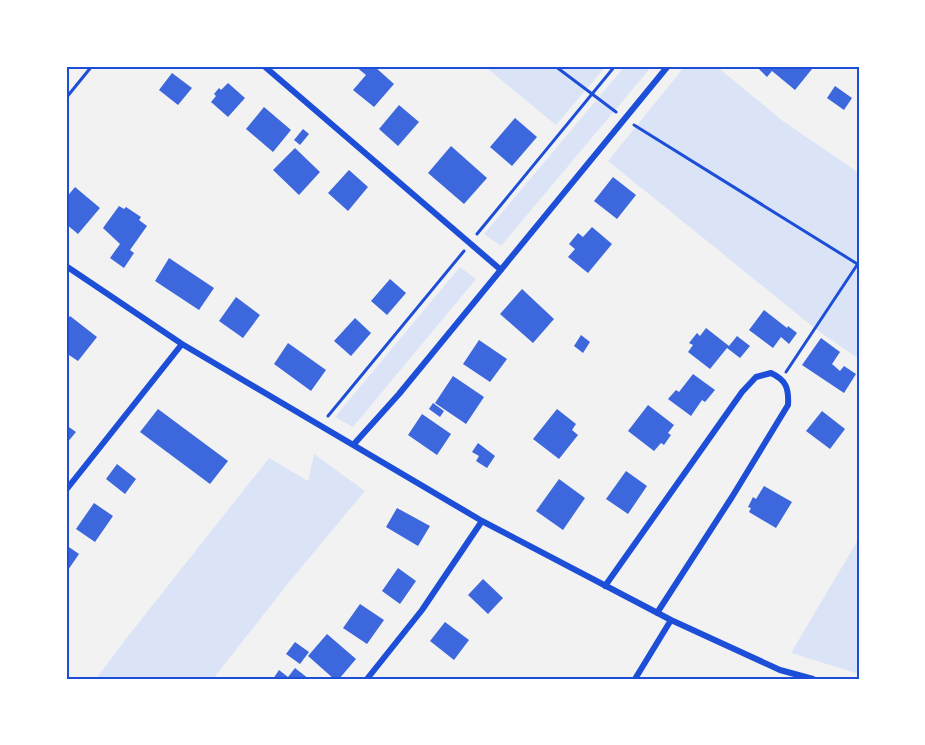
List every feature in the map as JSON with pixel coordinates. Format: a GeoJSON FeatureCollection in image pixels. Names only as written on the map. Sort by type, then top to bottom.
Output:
{"type":"FeatureCollection","features":[{"type":"Feature","properties":{"kind":"street"},"geometry":{"type":"LineString","coordinates":[[264,66],[501,270]]}},
{"type":"Feature","properties":{"kind":"street"},"geometry":{"type":"LineString","coordinates":[[354,444],[501,270],[668,66]]}},
{"type":"Feature","properties":{"kind":"street"},"geometry":{"type":"LineString","coordinates":[[66,266],[182,344],[482,521],[671,620],[780,670],[813,679]]}},
{"type":"Feature","properties":{"kind":"street"},"geometry":{"type":"LineString","coordinates":[[66,490],[182,344]]}},
{"type":"Feature","properties":{"kind":"street"},"geometry":{"type":"LineString","coordinates":[[605,586],[742,392],[756,377],[771,373],[782,378],[789,392],[788,405],[657,613]]}},
{"type":"Feature","properties":{"kind":"street"},"geometry":{"type":"LineString","coordinates":[[367,679],[422,610],[482,521]]}},
{"type":"Feature","properties":{"kind":"street"},"geometry":{"type":"LineString","coordinates":[[635,679],[671,620]]}},
{"type":"Feature","properties":{"kind":"path"},"geometry":{"type":"LineString","coordinates":[[66,98],[92,66]]}},
{"type":"Feature","properties":{"kind":"path"},"geometry":{"type":"LineString","coordinates":[[555,66],[625,119],[858,264],[782,378]]}},
{"type":"Feature","properties":{"kind":"shaded area"},"geometry":{"type":"Polygon","coordinates":[[[484,66],[606,66],[556,125],[484,66]]]}},
{"type":"Feature","properties":{"kind":"shaded area"},"geometry":{"type":"Polygon","coordinates":[[[625,66],[652,66],[501,246],[484,234],[625,66]]]}},
{"type":"Feature","properties":{"kind":"shaded area"},"geometry":{"type":"Polygon","coordinates":[[[685,66],[716,66],[783,121],[859,173],[859,359],[817,330],[608,161],[685,66]]]}},
{"type":"Feature","properties":{"kind":"shaded area"},"geometry":{"type":"Polygon","coordinates":[[[460,267],[476,279],[353,427],[335,417],[460,267]]]}},
{"type":"Feature","properties":{"kind":"shaded area"},"geometry":{"type":"Polygon","coordinates":[[[314,454],[365,491],[213,679],[96,679],[269,458],[308,481],[314,454]]]}},
{"type":"Feature","properties":{"kind":"shaded area"},"geometry":{"type":"Polygon","coordinates":[[[859,538],[859,674],[791,653],[859,538]]]}},
{"type":"Feature","properties":{"kind":"building"},"geometry":{"type":"Polygon","coordinates":[[[355,66],[374,66],[394,84],[374,107],[353,90],[366,75],[355,66]]]}},
{"type":"Feature","properties":{"kind":"building"},"geometry":{"type":"Polygon","coordinates":[[[762,66],[808,66],[812,69],[795,90],[772,71],[767,77],[759,69],[762,66]]]}},
{"type":"Feature","properties":{"kind":"building"},"geometry":{"type":"Polygon","coordinates":[[[172,73],[192,88],[178,105],[159,90],[172,73]]]}},
{"type":"Feature","properties":{"kind":"building"},"geometry":{"type":"Polygon","coordinates":[[[228,83],[245,98],[228,117],[211,102],[219,88],[221,90],[228,83]]]}},
{"type":"Feature","properties":{"kind":"building"},"geometry":{"type":"Polygon","coordinates":[[[835,86],[852,98],[844,110],[827,98],[835,86]]]}},
{"type":"Feature","properties":{"kind":"building"},"geometry":{"type":"Polygon","coordinates":[[[399,105],[419,122],[398,146],[379,129],[399,105]]]}},
{"type":"Feature","properties":{"kind":"building"},"geometry":{"type":"Polygon","coordinates":[[[264,107],[291,130],[273,152],[246,129],[264,107]]]}},
{"type":"Feature","properties":{"kind":"building"},"geometry":{"type":"Polygon","coordinates":[[[515,118],[537,137],[512,166],[490,147],[515,118]]]}},
{"type":"Feature","properties":{"kind":"building"},"geometry":{"type":"Polygon","coordinates":[[[303,129],[309,134],[300,145],[294,140],[303,129]]]}},
{"type":"Feature","properties":{"kind":"building"},"geometry":{"type":"Polygon","coordinates":[[[451,146],[487,178],[464,204],[428,173],[451,146]]]}},
{"type":"Feature","properties":{"kind":"building"},"geometry":{"type":"Polygon","coordinates":[[[295,148],[320,172],[299,195],[273,170],[295,148]]]}},
{"type":"Feature","properties":{"kind":"building"},"geometry":{"type":"Polygon","coordinates":[[[349,170],[368,187],[348,211],[328,193],[349,170]]]}},
{"type":"Feature","properties":{"kind":"building"},"geometry":{"type":"Polygon","coordinates":[[[613,177],[636,195],[617,219],[594,201],[613,177]]]}},
{"type":"Feature","properties":{"kind":"building"},"geometry":{"type":"Polygon","coordinates":[[[75,187],[100,208],[78,234],[66,224],[66,198],[75,187]]]}},
{"type":"Feature","properties":{"kind":"building"},"geometry":{"type":"Polygon","coordinates":[[[119,206],[124,209],[126,207],[141,217],[139,220],[147,226],[130,250],[134,253],[124,268],[110,258],[120,244],[103,228],[119,206]]]}},
{"type":"Feature","properties":{"kind":"building"},"geometry":{"type":"Polygon","coordinates":[[[592,227],[612,244],[588,273],[568,257],[575,249],[569,244],[578,233],[583,237],[592,227]]]}},
{"type":"Feature","properties":{"kind":"building"},"geometry":{"type":"Polygon","coordinates":[[[169,258],[214,288],[199,310],[155,281],[169,258]]]}},
{"type":"Feature","properties":{"kind":"building"},"geometry":{"type":"Polygon","coordinates":[[[390,279],[406,293],[387,315],[371,301],[390,279]]]}},
{"type":"Feature","properties":{"kind":"building"},"geometry":{"type":"Polygon","coordinates":[[[522,289],[554,319],[533,343],[500,314],[522,289]]]}},
{"type":"Feature","properties":{"kind":"building"},"geometry":{"type":"Polygon","coordinates":[[[236,297],[260,315],[243,338],[219,321],[236,297]]]}},
{"type":"Feature","properties":{"kind":"building"},"geometry":{"type":"Polygon","coordinates":[[[764,310],[797,333],[789,344],[781,337],[773,348],[749,330],[764,310]]]}},
{"type":"Feature","properties":{"kind":"building"},"geometry":{"type":"Polygon","coordinates":[[[70,316],[97,337],[78,361],[66,353],[66,322],[70,316]]]}},
{"type":"Feature","properties":{"kind":"building"},"geometry":{"type":"Polygon","coordinates":[[[355,318],[371,333],[351,356],[334,341],[355,318]]]}},
{"type":"Feature","properties":{"kind":"building"},"geometry":{"type":"Polygon","coordinates":[[[706,328],[729,346],[737,336],[750,346],[740,358],[727,348],[710,369],[688,352],[693,345],[689,343],[697,333],[700,336],[706,328]]]}},
{"type":"Feature","properties":{"kind":"building"},"geometry":{"type":"Polygon","coordinates":[[[581,335],[590,342],[583,353],[574,346],[581,335]]]}},
{"type":"Feature","properties":{"kind":"building"},"geometry":{"type":"Polygon","coordinates":[[[821,338],[840,352],[832,364],[840,371],[844,366],[856,374],[844,393],[802,365],[821,338]]]}},
{"type":"Feature","properties":{"kind":"building"},"geometry":{"type":"Polygon","coordinates":[[[479,340],[507,359],[490,382],[463,364],[479,340]]]}},
{"type":"Feature","properties":{"kind":"building"},"geometry":{"type":"Polygon","coordinates":[[[288,343],[326,370],[311,391],[274,364],[288,343]]]}},
{"type":"Feature","properties":{"kind":"building"},"geometry":{"type":"Polygon","coordinates":[[[693,374],[715,390],[705,402],[702,400],[691,416],[668,399],[676,390],[679,392],[693,374]]]}},
{"type":"Feature","properties":{"kind":"building"},"geometry":{"type":"Polygon","coordinates":[[[453,376],[484,397],[466,424],[435,403],[453,376]]]}},
{"type":"Feature","properties":{"kind":"building"},"geometry":{"type":"Polygon","coordinates":[[[433,403],[444,411],[440,417],[429,409],[433,403]]]}},
{"type":"Feature","properties":{"kind":"building"},"geometry":{"type":"Polygon","coordinates":[[[648,405],[674,425],[664,445],[661,443],[654,451],[628,431],[648,405]]]}},
{"type":"Feature","properties":{"kind":"building"},"geometry":{"type":"Polygon","coordinates":[[[158,409],[228,461],[210,484],[140,432],[158,409]]]}},
{"type":"Feature","properties":{"kind":"building"},"geometry":{"type":"Polygon","coordinates":[[[557,409],[576,424],[572,430],[578,435],[559,459],[533,439],[557,409]]]}},
{"type":"Feature","properties":{"kind":"building"},"geometry":{"type":"Polygon","coordinates":[[[822,411],[845,429],[830,449],[806,431],[822,411]]]}},
{"type":"Feature","properties":{"kind":"building"},"geometry":{"type":"Polygon","coordinates":[[[422,414],[451,434],[437,455],[408,435],[422,414]]]}},
{"type":"Feature","properties":{"kind":"building"},"geometry":{"type":"Polygon","coordinates":[[[66,425],[76,432],[66,444],[66,425]]]}},
{"type":"Feature","properties":{"kind":"building"},"geometry":{"type":"Polygon","coordinates":[[[478,443],[495,456],[487,468],[476,461],[479,456],[472,452],[478,443]]]}},
{"type":"Feature","properties":{"kind":"building"},"geometry":{"type":"Polygon","coordinates":[[[117,464],[136,479],[125,494],[106,479],[117,464]]]}},
{"type":"Feature","properties":{"kind":"building"},"geometry":{"type":"Polygon","coordinates":[[[626,471],[647,486],[628,514],[606,499],[626,471]]]}},
{"type":"Feature","properties":{"kind":"building"},"geometry":{"type":"Polygon","coordinates":[[[559,479],[585,498],[563,530],[536,511],[559,479]]]}},
{"type":"Feature","properties":{"kind":"building"},"geometry":{"type":"Polygon","coordinates":[[[764,486],[792,502],[776,528],[749,512],[751,508],[748,507],[753,497],[756,499],[764,486]]]}},
{"type":"Feature","properties":{"kind":"building"},"geometry":{"type":"Polygon","coordinates":[[[94,503],[113,516],[95,542],[76,529],[94,503]]]}},
{"type":"Feature","properties":{"kind":"building"},"geometry":{"type":"Polygon","coordinates":[[[397,508],[430,526],[418,546],[386,527],[397,508]]]}},
{"type":"Feature","properties":{"kind":"building"},"geometry":{"type":"Polygon","coordinates":[[[66,545],[79,554],[66,573],[66,545]]]}},
{"type":"Feature","properties":{"kind":"building"},"geometry":{"type":"Polygon","coordinates":[[[398,568],[416,581],[400,604],[382,591],[398,568]]]}},
{"type":"Feature","properties":{"kind":"building"},"geometry":{"type":"Polygon","coordinates":[[[483,579],[503,598],[488,614],[468,595],[483,579]]]}},
{"type":"Feature","properties":{"kind":"building"},"geometry":{"type":"Polygon","coordinates":[[[360,604],[384,620],[367,644],[343,628],[360,604]]]}},
{"type":"Feature","properties":{"kind":"building"},"geometry":{"type":"Polygon","coordinates":[[[445,622],[469,640],[454,660],[430,641],[445,622]]]}},
{"type":"Feature","properties":{"kind":"building"},"geometry":{"type":"Polygon","coordinates":[[[327,634],[356,659],[339,679],[334,679],[308,656],[327,634]]]}},
{"type":"Feature","properties":{"kind":"building"},"geometry":{"type":"Polygon","coordinates":[[[295,642],[309,652],[300,664],[286,654],[295,642]]]}},
{"type":"Feature","properties":{"kind":"building"},"geometry":{"type":"Polygon","coordinates":[[[295,668],[309,679],[273,679],[279,670],[288,677],[295,668]]]}}]}
